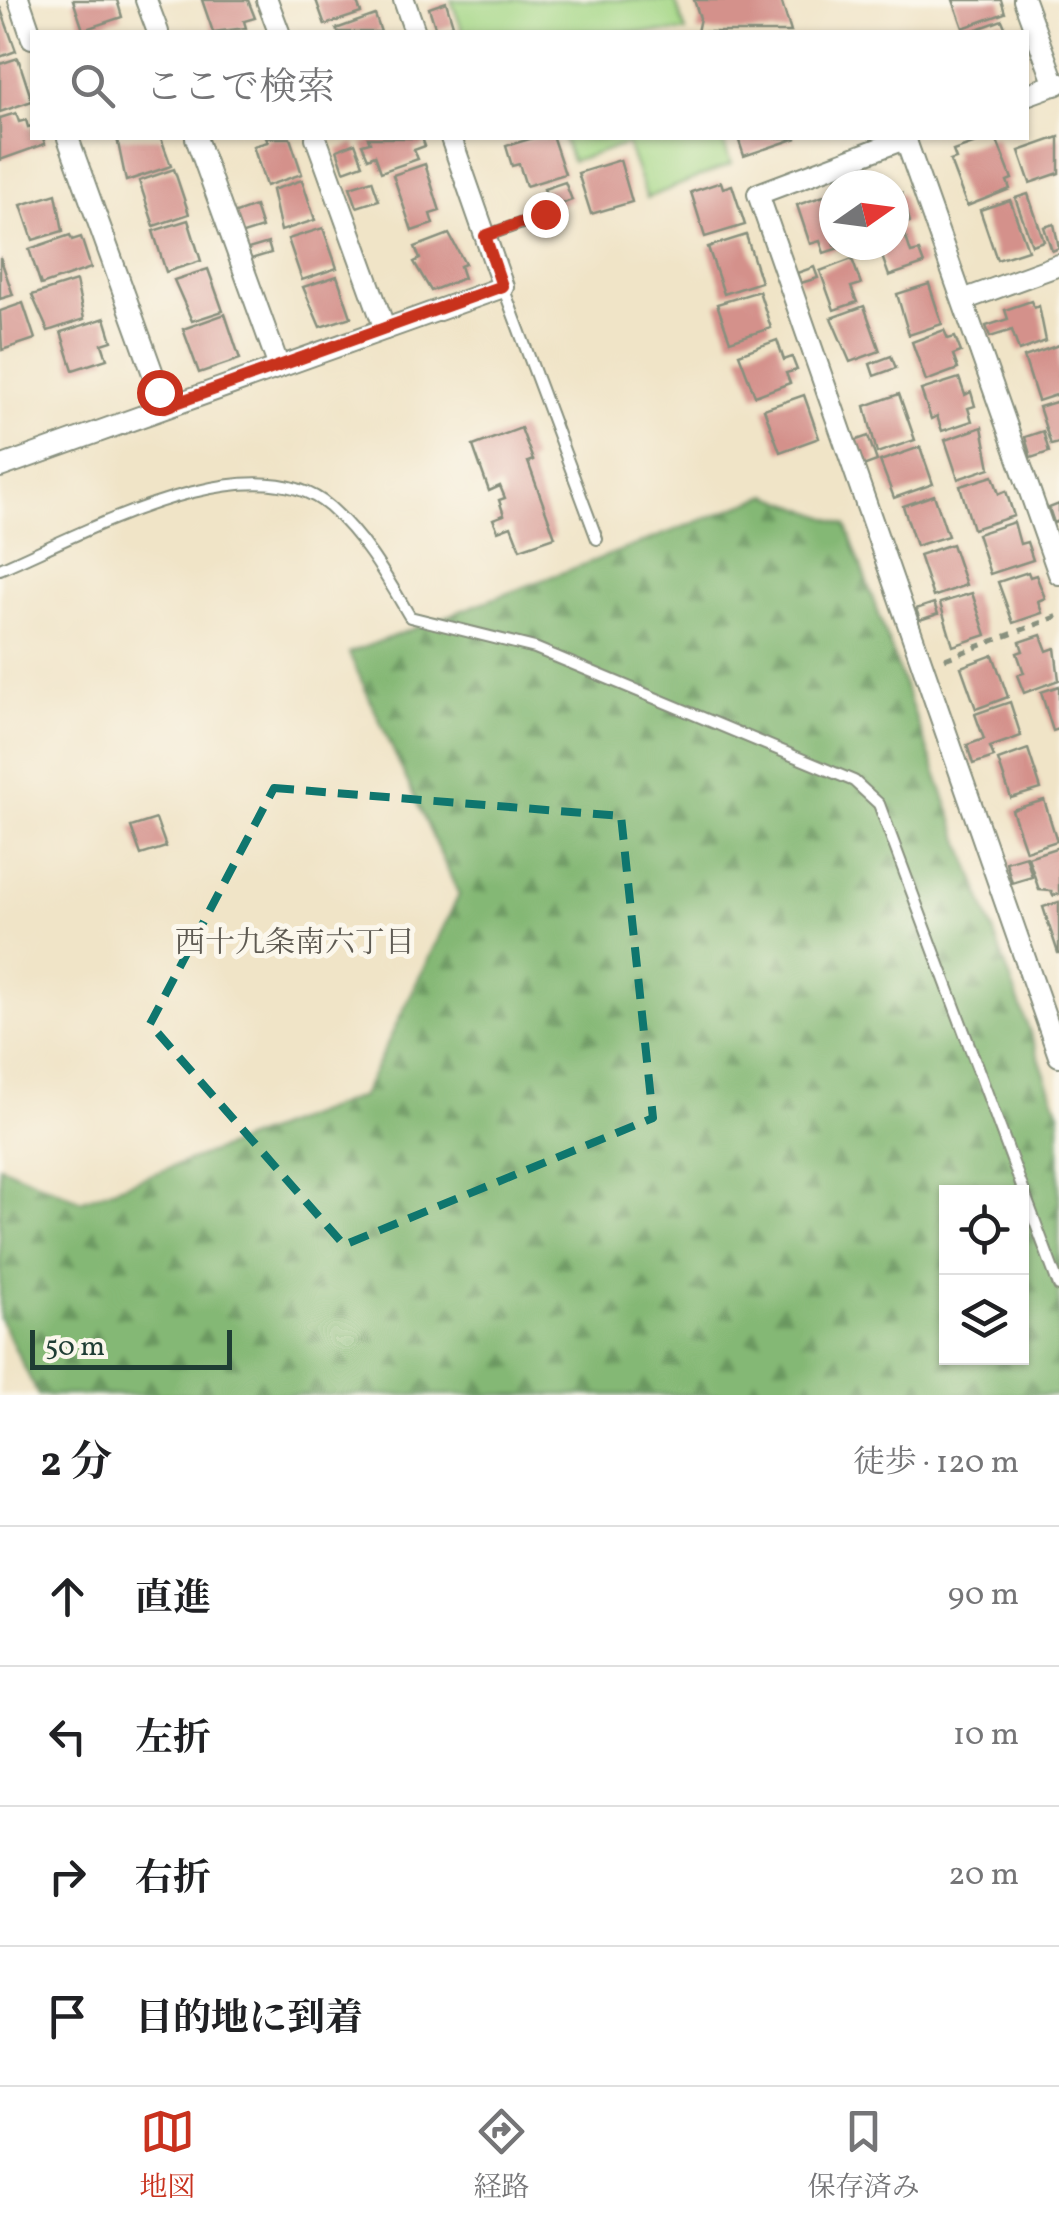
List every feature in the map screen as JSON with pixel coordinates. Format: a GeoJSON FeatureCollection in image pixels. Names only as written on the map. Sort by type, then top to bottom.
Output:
{"type":"FeatureCollection","features":[{"type":"Feature","properties":{"kind":"street"},"geometry":{"type":"LineString","coordinates":[[19,0],[30,32]]}},
{"type":"Feature","properties":{"kind":"street"},"geometry":{"type":"LineString","coordinates":[[146,0],[157,30]]}},
{"type":"Feature","properties":{"kind":"street"},"geometry":{"type":"LineString","coordinates":[[267,0],[278,30]]}},
{"type":"Feature","properties":{"kind":"street"},"geometry":{"type":"LineString","coordinates":[[404,0],[414,30]]}},
{"type":"Feature","properties":{"kind":"street"},"geometry":{"type":"LineString","coordinates":[[1024,0],[1057,84],[1029,94]]}},
{"type":"Feature","properties":{"kind":"street"},"geometry":{"type":"LineString","coordinates":[[69,140],[165,407]]}},
{"type":"Feature","properties":{"kind":"street"},"geometry":{"type":"LineString","coordinates":[[197,140],[278,367]]}},
{"type":"Feature","properties":{"kind":"street"},"geometry":{"type":"LineString","coordinates":[[317,140],[385,328]]}},
{"type":"Feature","properties":{"kind":"street"},"geometry":{"type":"LineString","coordinates":[[0,467],[502,286],[452,140]]}},
{"type":"Feature","properties":{"kind":"street"},"geometry":{"type":"LineString","coordinates":[[901,140],[758,194],[1059,1056]]}},
{"type":"Feature","properties":{"kind":"street"},"geometry":{"type":"LineString","coordinates":[[907,140],[1059,574]]}},
{"type":"Feature","properties":{"kind":"street"},"geometry":{"type":"LineString","coordinates":[[962,300],[1059,265]]}},
{"type":"Feature","properties":{"kind":"lane"},"geometry":{"type":"LineString","coordinates":[[485,236],[545,214]]}},
{"type":"Feature","properties":{"kind":"lane"},"geometry":{"type":"LineString","coordinates":[[502,286],[597,539]]}},
{"type":"Feature","properties":{"kind":"lane"},"geometry":{"type":"LineString","coordinates":[[0,568],[128,514],[230,482],[282,484],[327,504],[372,553],[410,617],[535,648],[854,781],[879,804],[1059,1286]]}},
{"type":"Feature","properties":{"kind":"path"},"geometry":{"type":"LineString","coordinates":[[923,667],[1059,616]]}},
{"type":"Feature","properties":{"kind":"highlighted area"},"geometry":{"type":"Polygon","coordinates":[[[274,788],[621,816],[653,1118],[344,1245],[150,1024],[274,788]]]}},
{"type":"Feature","properties":{"kind":"green space"},"geometry":{"type":"Polygon","coordinates":[[[451,0],[675,0],[685,30],[462,30],[451,0]]]}},
{"type":"Feature","properties":{"kind":"green space"},"geometry":{"type":"Polygon","coordinates":[[[564,140],[723,140],[731,164],[647,198],[627,144],[572,161],[564,140]]]}},
{"type":"Feature","properties":{"kind":"green space"},"geometry":{"type":"Polygon","coordinates":[[[768,495],[846,525],[1059,1113],[1059,1395],[38,1395],[0,1318],[0,1166],[81,1201],[362,1096],[459,895],[349,653],[768,495]]]}},
{"type":"Feature","properties":{"kind":"building"},"geometry":{"type":"Polygon","coordinates":[[[73,0],[117,0],[122,17],[83,30],[73,0]]]}},
{"type":"Feature","properties":{"kind":"building"},"geometry":{"type":"Polygon","coordinates":[[[202,0],[248,0],[255,18],[244,21],[246,28],[212,30],[202,0]]]}},
{"type":"Feature","properties":{"kind":"building"},"geometry":{"type":"Polygon","coordinates":[[[316,0],[356,0],[361,13],[325,25],[316,0]]]}},
{"type":"Feature","properties":{"kind":"building"},"geometry":{"type":"Polygon","coordinates":[[[694,0],[781,0],[790,30],[697,30],[700,18],[694,0]]]}},
{"type":"Feature","properties":{"kind":"building"},"geometry":{"type":"Polygon","coordinates":[[[953,0],[1001,0],[1005,13],[963,28],[953,0]]]}},
{"type":"Feature","properties":{"kind":"building"},"geometry":{"type":"Polygon","coordinates":[[[446,2],[453,25],[436,30],[429,8],[446,2]]]}},
{"type":"Feature","properties":{"kind":"building"},"geometry":{"type":"Polygon","coordinates":[[[0,7],[16,51],[0,57],[0,7]]]}},
{"type":"Feature","properties":{"kind":"building"},"geometry":{"type":"Polygon","coordinates":[[[375,15],[380,30],[337,30],[375,15]]]}},
{"type":"Feature","properties":{"kind":"building"},"geometry":{"type":"Polygon","coordinates":[[[1002,20],[1006,30],[974,30],[1002,20]]]}},
{"type":"Feature","properties":{"kind":"building"},"geometry":{"type":"Polygon","coordinates":[[[18,58],[30,102],[0,112],[0,64],[18,58]]]}},
{"type":"Feature","properties":{"kind":"building"},"geometry":{"type":"Polygon","coordinates":[[[16,113],[19,122],[26,120],[30,126],[30,140],[44,140],[45,144],[0,160],[0,118],[16,113]]]}},
{"type":"Feature","properties":{"kind":"building"},"geometry":{"type":"Polygon","coordinates":[[[1059,137],[1059,173],[1030,183],[1019,151],[1059,137]]]}},
{"type":"Feature","properties":{"kind":"building"},"geometry":{"type":"Polygon","coordinates":[[[117,140],[162,140],[171,166],[126,181],[117,140]]]}},
{"type":"Feature","properties":{"kind":"building"},"geometry":{"type":"Polygon","coordinates":[[[291,140],[302,174],[266,186],[253,146],[291,140]]]}},
{"type":"Feature","properties":{"kind":"building"},"geometry":{"type":"Polygon","coordinates":[[[423,140],[425,146],[414,150],[418,159],[381,172],[375,155],[368,158],[362,144],[423,140]]]}},
{"type":"Feature","properties":{"kind":"building"},"geometry":{"type":"Polygon","coordinates":[[[526,140],[554,140],[565,174],[526,186],[519,164],[512,166],[506,146],[526,140]]]}},
{"type":"Feature","properties":{"kind":"building"},"geometry":{"type":"Polygon","coordinates":[[[739,140],[791,140],[744,156],[739,140]]]}},
{"type":"Feature","properties":{"kind":"building"},"geometry":{"type":"Polygon","coordinates":[[[984,140],[997,140],[1012,179],[1007,181],[1010,189],[967,206],[950,161],[956,159],[953,151],[984,140]]]}},
{"type":"Feature","properties":{"kind":"building"},"geometry":{"type":"Polygon","coordinates":[[[355,143],[363,164],[344,171],[337,150],[355,143]]]}},
{"type":"Feature","properties":{"kind":"building"},"geometry":{"type":"Polygon","coordinates":[[[620,160],[632,202],[591,214],[578,173],[620,160]]]}},
{"type":"Feature","properties":{"kind":"building"},"geometry":{"type":"Polygon","coordinates":[[[425,164],[440,211],[430,214],[433,224],[412,231],[393,175],[425,164]]]}},
{"type":"Feature","properties":{"kind":"building"},"geometry":{"type":"Polygon","coordinates":[[[174,169],[189,214],[154,226],[139,181],[174,169]]]}},
{"type":"Feature","properties":{"kind":"building"},"geometry":{"type":"Polygon","coordinates":[[[302,180],[315,220],[281,231],[272,190],[302,180]]]}},
{"type":"Feature","properties":{"kind":"building"},"geometry":{"type":"Polygon","coordinates":[[[372,180],[379,200],[357,207],[350,187],[372,180]]]}},
{"type":"Feature","properties":{"kind":"building"},"geometry":{"type":"Polygon","coordinates":[[[565,182],[572,200],[551,208],[544,189],[565,182]]]}},
{"type":"Feature","properties":{"kind":"building"},"geometry":{"type":"Polygon","coordinates":[[[721,182],[723,188],[732,185],[745,225],[705,237],[691,192],[721,182]]]}},
{"type":"Feature","properties":{"kind":"building"},"geometry":{"type":"Polygon","coordinates":[[[56,194],[63,231],[33,240],[21,205],[56,194]]]}},
{"type":"Feature","properties":{"kind":"building"},"geometry":{"type":"Polygon","coordinates":[[[1028,194],[1044,241],[1032,245],[1015,198],[1028,194]]]}},
{"type":"Feature","properties":{"kind":"building"},"geometry":{"type":"Polygon","coordinates":[[[819,198],[819,241],[810,244],[797,205],[819,198]]]}},
{"type":"Feature","properties":{"kind":"building"},"geometry":{"type":"Polygon","coordinates":[[[1010,200],[1028,250],[997,260],[980,210],[1010,200]]]}},
{"type":"Feature","properties":{"kind":"building"},"geometry":{"type":"Polygon","coordinates":[[[255,206],[262,228],[240,235],[233,214],[255,206]]]}},
{"type":"Feature","properties":{"kind":"building"},"geometry":{"type":"Polygon","coordinates":[[[188,220],[201,261],[166,272],[153,231],[188,220]]]}},
{"type":"Feature","properties":{"kind":"building"},"geometry":{"type":"Polygon","coordinates":[[[1054,224],[1059,248],[1052,251],[1044,227],[1054,224]]]}},
{"type":"Feature","properties":{"kind":"building"},"geometry":{"type":"Polygon","coordinates":[[[323,228],[337,268],[302,280],[288,239],[323,228]]]}},
{"type":"Feature","properties":{"kind":"building"},"geometry":{"type":"Polygon","coordinates":[[[449,234],[465,264],[460,266],[464,278],[431,291],[414,262],[420,259],[415,247],[449,234]]]}},
{"type":"Feature","properties":{"kind":"building"},"geometry":{"type":"Polygon","coordinates":[[[70,235],[72,240],[81,237],[91,268],[41,285],[29,249],[70,235]]]}},
{"type":"Feature","properties":{"kind":"building"},"geometry":{"type":"Polygon","coordinates":[[[746,235],[761,282],[724,294],[708,247],[746,235]]]}},
{"type":"Feature","properties":{"kind":"building"},"geometry":{"type":"Polygon","coordinates":[[[268,243],[271,253],[251,259],[248,249],[268,243]]]}},
{"type":"Feature","properties":{"kind":"building"},"geometry":{"type":"Polygon","coordinates":[[[909,247],[911,253],[919,251],[924,264],[889,276],[883,260],[909,260],[909,247]]]}},
{"type":"Feature","properties":{"kind":"building"},"geometry":{"type":"Polygon","coordinates":[[[0,257],[13,295],[0,299],[0,257]]]}},
{"type":"Feature","properties":{"kind":"building"},"geometry":{"type":"Polygon","coordinates":[[[852,260],[861,284],[851,287],[857,302],[834,310],[820,271],[852,260]]]}},
{"type":"Feature","properties":{"kind":"building"},"geometry":{"type":"Polygon","coordinates":[[[814,267],[818,278],[801,283],[797,273],[814,267]]]}},
{"type":"Feature","properties":{"kind":"building"},"geometry":{"type":"Polygon","coordinates":[[[208,269],[223,311],[192,321],[174,280],[208,269]]]}},
{"type":"Feature","properties":{"kind":"building"},"geometry":{"type":"Polygon","coordinates":[[[337,276],[351,317],[320,327],[303,287],[337,276]]]}},
{"type":"Feature","properties":{"kind":"building"},"geometry":{"type":"Polygon","coordinates":[[[76,281],[84,319],[48,331],[32,295],[76,281]]]}},
{"type":"Feature","properties":{"kind":"building"},"geometry":{"type":"Polygon","coordinates":[[[929,284],[942,324],[909,335],[897,294],[929,284]]]}},
{"type":"Feature","properties":{"kind":"building"},"geometry":{"type":"Polygon","coordinates":[[[759,291],[771,328],[730,341],[717,304],[759,291]]]}},
{"type":"Feature","properties":{"kind":"building"},"geometry":{"type":"Polygon","coordinates":[[[1031,301],[1034,308],[1039,306],[1046,341],[1019,351],[1012,330],[990,337],[986,326],[1008,319],[1005,310],[1031,301]]]}},
{"type":"Feature","properties":{"kind":"building"},"geometry":{"type":"Polygon","coordinates":[[[23,303],[35,339],[2,350],[0,311],[23,303]]]}},
{"type":"Feature","properties":{"kind":"building"},"geometry":{"type":"Polygon","coordinates":[[[864,306],[880,351],[850,362],[831,318],[864,306]]]}},
{"type":"Feature","properties":{"kind":"building"},"geometry":{"type":"Polygon","coordinates":[[[225,314],[240,359],[199,373],[183,329],[225,314]]]}},
{"type":"Feature","properties":{"kind":"building"},"geometry":{"type":"Polygon","coordinates":[[[105,318],[112,341],[102,344],[107,359],[73,370],[61,332],[105,318]]]}},
{"type":"Feature","properties":{"kind":"building"},"geometry":{"type":"Polygon","coordinates":[[[944,330],[948,339],[955,337],[961,352],[953,355],[958,369],[926,381],[912,342],[944,330]]]}},
{"type":"Feature","properties":{"kind":"building"},"geometry":{"type":"Polygon","coordinates":[[[777,340],[784,360],[792,357],[797,370],[786,373],[790,383],[755,396],[739,354],[777,340]]]}},
{"type":"Feature","properties":{"kind":"building"},"geometry":{"type":"Polygon","coordinates":[[[1059,345],[1059,394],[1038,401],[1024,357],[1059,345]]]}},
{"type":"Feature","properties":{"kind":"building"},"geometry":{"type":"Polygon","coordinates":[[[891,356],[896,368],[874,376],[870,364],[891,356]]]}},
{"type":"Feature","properties":{"kind":"building"},"geometry":{"type":"Polygon","coordinates":[[[959,378],[965,395],[971,392],[975,406],[968,408],[972,421],[942,431],[937,416],[931,419],[921,390],[959,378]]]}},
{"type":"Feature","properties":{"kind":"building"},"geometry":{"type":"Polygon","coordinates":[[[899,394],[915,440],[877,453],[865,406],[899,394]]]}},
{"type":"Feature","properties":{"kind":"building"},"geometry":{"type":"Polygon","coordinates":[[[804,395],[819,438],[780,452],[764,409],[804,395]]]}},
{"type":"Feature","properties":{"kind":"building"},"geometry":{"type":"Polygon","coordinates":[[[1059,401],[1059,443],[1051,445],[1039,407],[1059,401]]]}},
{"type":"Feature","properties":{"kind":"building"},"geometry":{"type":"Polygon","coordinates":[[[982,427],[990,468],[958,479],[945,440],[982,427]]]}},
{"type":"Feature","properties":{"kind":"building"},"geometry":{"type":"Polygon","coordinates":[[[521,428],[533,460],[528,462],[555,537],[520,549],[511,526],[498,531],[493,519],[504,515],[499,500],[505,498],[500,486],[489,491],[473,446],[521,428]]]}},
{"type":"Feature","properties":{"kind":"building"},"geometry":{"type":"Polygon","coordinates":[[[1043,431],[1049,452],[1031,458],[1025,437],[1043,431]]]}},
{"type":"Feature","properties":{"kind":"building"},"geometry":{"type":"Polygon","coordinates":[[[868,436],[877,461],[863,466],[854,441],[868,436]]]}},
{"type":"Feature","properties":{"kind":"building"},"geometry":{"type":"Polygon","coordinates":[[[920,447],[933,484],[894,498],[880,461],[920,447]]]}},
{"type":"Feature","properties":{"kind":"building"},"geometry":{"type":"Polygon","coordinates":[[[993,476],[999,494],[1006,491],[1014,516],[973,529],[960,486],[993,476]]]}},
{"type":"Feature","properties":{"kind":"building"},"geometry":{"type":"Polygon","coordinates":[[[934,495],[948,536],[916,546],[903,506],[934,495]]]}},
{"type":"Feature","properties":{"kind":"building"},"geometry":{"type":"Polygon","coordinates":[[[1059,504],[1059,521],[1054,523],[1049,508],[1059,504]]]}},
{"type":"Feature","properties":{"kind":"building"},"geometry":{"type":"Polygon","coordinates":[[[1014,522],[1020,544],[1027,542],[1033,560],[990,574],[977,534],[1014,522]]]}},
{"type":"Feature","properties":{"kind":"building"},"geometry":{"type":"Polygon","coordinates":[[[952,544],[966,585],[933,597],[919,555],[952,544]]]}},
{"type":"Feature","properties":{"kind":"building"},"geometry":{"type":"Polygon","coordinates":[[[1028,572],[1030,577],[1036,575],[1045,598],[1038,601],[1042,613],[1013,623],[998,582],[1028,572]]]}},
{"type":"Feature","properties":{"kind":"building"},"geometry":{"type":"Polygon","coordinates":[[[972,593],[986,635],[953,646],[940,603],[972,593]]]}},
{"type":"Feature","properties":{"kind":"building"},"geometry":{"type":"Polygon","coordinates":[[[934,603],[938,614],[920,620],[916,609],[934,603]]]}},
{"type":"Feature","properties":{"kind":"building"},"geometry":{"type":"Polygon","coordinates":[[[1041,635],[1047,651],[1055,648],[1059,680],[1024,693],[1017,675],[1024,673],[1017,653],[1023,651],[1020,642],[1041,635]]]}},
{"type":"Feature","properties":{"kind":"building"},"geometry":{"type":"Polygon","coordinates":[[[993,655],[1008,697],[976,709],[961,667],[993,655]]]}},
{"type":"Feature","properties":{"kind":"building"},"geometry":{"type":"Polygon","coordinates":[[[1059,686],[1059,729],[1053,731],[1041,692],[1059,686]]]}},
{"type":"Feature","properties":{"kind":"building"},"geometry":{"type":"Polygon","coordinates":[[[1010,702],[1021,736],[990,747],[994,757],[973,764],[967,745],[984,739],[975,714],[1010,702]]]}},
{"type":"Feature","properties":{"kind":"building"},"geometry":{"type":"Polygon","coordinates":[[[1028,749],[1041,789],[1011,798],[998,760],[1028,749]]]}},
{"type":"Feature","properties":{"kind":"building"},"geometry":{"type":"Polygon","coordinates":[[[1044,800],[1057,841],[1026,851],[1012,810],[1044,800]]]}},
{"type":"Feature","properties":{"kind":"building"},"geometry":{"type":"Polygon","coordinates":[[[156,819],[166,847],[141,855],[131,827],[156,819]]]}},
{"type":"Feature","properties":{"kind":"building"},"geometry":{"type":"Polygon","coordinates":[[[1059,847],[1059,894],[1053,896],[1051,891],[1039,890],[1028,857],[1059,847]]]}},
{"type":"Feature","properties":{"kind":"building"},"geometry":{"type":"Polygon","coordinates":[[[1026,856],[1032,877],[1012,883],[1006,862],[1026,856]]]}},
{"type":"Feature","properties":{"kind":"building"},"geometry":{"type":"Polygon","coordinates":[[[1059,902],[1059,953],[1058,953],[1043,907],[1059,902]]]}},
{"type":"Feature","properties":{"kind":"district","name":"西十九条南六丁目"},"geometry":{"type":"Point","coordinates":[295,944]}},
{"type":"Feature","properties":{"kind":"route"},"geometry":{"type":"LineString","coordinates":[[159,392],[165,407],[502,286],[485,236],[545,214]]}}]}
